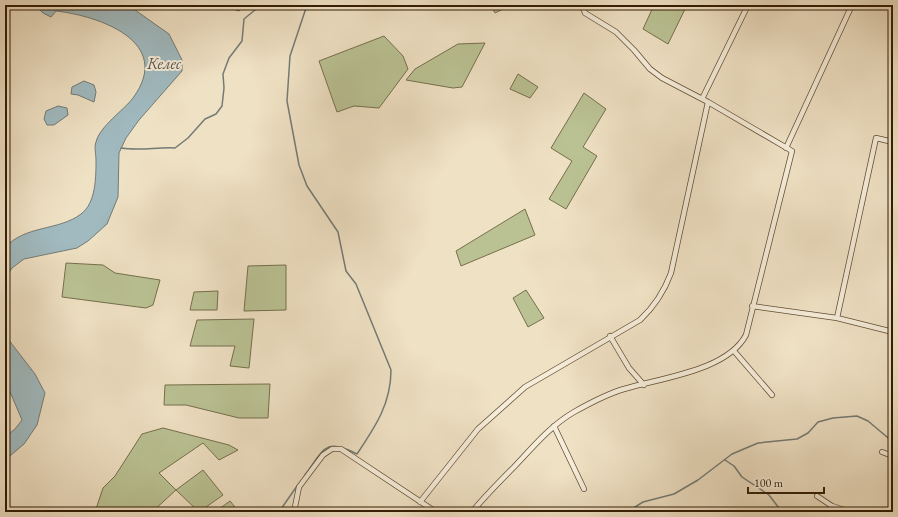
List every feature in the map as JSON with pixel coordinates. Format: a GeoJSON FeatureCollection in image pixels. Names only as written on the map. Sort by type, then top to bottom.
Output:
{"type":"FeatureCollection","features":[{"type":"Feature","properties":{"kind":"street"},"geometry":{"type":"LineString","coordinates":[[472,512],[489,491],[554,426],[573,413],[599,399],[624,389],[688,373],[734,351],[746,335],[752,306],[792,151],[708,102],[662,78],[650,69],[616,32],[585,13],[582,5]]}},
{"type":"Feature","properties":{"kind":"street"},"geometry":{"type":"LineString","coordinates":[[702,99],[748,5]]}},
{"type":"Feature","properties":{"kind":"street"},"geometry":{"type":"LineString","coordinates":[[786,148],[852,5]]}},
{"type":"Feature","properties":{"kind":"street"},"geometry":{"type":"LineString","coordinates":[[420,502],[478,428],[497,410],[525,387],[610,336],[640,320],[653,308],[666,286],[671,273],[708,102]]}},
{"type":"Feature","properties":{"kind":"street"},"geometry":{"type":"LineString","coordinates":[[838,318],[876,138],[893,142]]}},
{"type":"Feature","properties":{"kind":"street"},"geometry":{"type":"LineString","coordinates":[[752,306],[838,318],[893,332]]}},
{"type":"Feature","properties":{"kind":"street"},"geometry":{"type":"LineString","coordinates":[[610,336],[629,368],[644,385]]}},
{"type":"Feature","properties":{"kind":"street"},"geometry":{"type":"LineString","coordinates":[[734,351],[772,395]]}},
{"type":"Feature","properties":{"kind":"street"},"geometry":{"type":"LineString","coordinates":[[554,426],[584,489]]}},
{"type":"Feature","properties":{"kind":"street"},"geometry":{"type":"LineString","coordinates":[[294,512],[299,487],[323,455],[332,449],[341,449],[436,512]]}},
{"type":"Feature","properties":{"kind":"street"},"geometry":{"type":"LineString","coordinates":[[882,452],[893,456]]}},
{"type":"Feature","properties":{"kind":"street"},"geometry":{"type":"LineString","coordinates":[[817,496],[832,506],[850,512]]}},
{"type":"Feature","properties":{"kind":"green space"},"geometry":{"type":"Polygon","coordinates":[[[220,5],[244,5],[239,11],[220,5]]]}},
{"type":"Feature","properties":{"kind":"green space"},"geometry":{"type":"Polygon","coordinates":[[[491,5],[506,5],[503,9],[495,13],[491,5]]]}},
{"type":"Feature","properties":{"kind":"green space"},"geometry":{"type":"Polygon","coordinates":[[[654,5],[687,5],[668,44],[643,29],[654,5]]]}},
{"type":"Feature","properties":{"kind":"green space"},"geometry":{"type":"Polygon","coordinates":[[[384,36],[403,56],[408,69],[379,108],[354,106],[337,112],[319,61],[384,36]]]}},
{"type":"Feature","properties":{"kind":"green space"},"geometry":{"type":"Polygon","coordinates":[[[485,43],[462,87],[453,88],[406,80],[415,69],[458,44],[485,43]]]}},
{"type":"Feature","properties":{"kind":"green space"},"geometry":{"type":"Polygon","coordinates":[[[518,74],[538,87],[530,98],[510,89],[518,74]]]}},
{"type":"Feature","properties":{"kind":"green space"},"geometry":{"type":"Polygon","coordinates":[[[584,93],[606,109],[583,147],[597,156],[566,209],[549,199],[572,161],[551,148],[584,93]]]}},
{"type":"Feature","properties":{"kind":"green space"},"geometry":{"type":"Polygon","coordinates":[[[525,209],[535,235],[461,266],[456,251],[525,209]]]}},
{"type":"Feature","properties":{"kind":"green space"},"geometry":{"type":"Polygon","coordinates":[[[66,263],[103,265],[115,273],[160,280],[153,305],[146,308],[62,297],[66,263]]]}},
{"type":"Feature","properties":{"kind":"green space"},"geometry":{"type":"Polygon","coordinates":[[[286,265],[286,310],[244,311],[248,266],[286,265]]]}},
{"type":"Feature","properties":{"kind":"green space"},"geometry":{"type":"Polygon","coordinates":[[[526,290],[544,318],[528,327],[513,298],[526,290]]]}},
{"type":"Feature","properties":{"kind":"green space"},"geometry":{"type":"Polygon","coordinates":[[[218,291],[217,310],[190,310],[194,292],[218,291]]]}},
{"type":"Feature","properties":{"kind":"green space"},"geometry":{"type":"Polygon","coordinates":[[[254,319],[249,368],[230,366],[235,346],[190,346],[197,320],[254,319]]]}},
{"type":"Feature","properties":{"kind":"green space"},"geometry":{"type":"Polygon","coordinates":[[[270,384],[268,418],[239,418],[186,405],[164,405],[165,385],[270,384]]]}},
{"type":"Feature","properties":{"kind":"green space"},"geometry":{"type":"Polygon","coordinates":[[[163,428],[229,445],[238,450],[219,460],[203,443],[159,473],[176,490],[152,512],[95,512],[103,488],[115,476],[142,434],[163,428]]]}},
{"type":"Feature","properties":{"kind":"green space"},"geometry":{"type":"Polygon","coordinates":[[[203,470],[223,495],[199,512],[176,490],[203,470]]]}},
{"type":"Feature","properties":{"kind":"green space"},"geometry":{"type":"Polygon","coordinates":[[[230,501],[239,512],[215,512],[230,501]]]}},
{"type":"Feature","properties":{"kind":"water","name":"Келес"},"geometry":{"type":"Polygon","coordinates":[[[35,5],[128,5],[169,34],[182,60],[182,71],[139,120],[126,138],[119,153],[118,197],[107,224],[88,241],[77,248],[24,259],[12,268],[5,279],[5,248],[13,241],[22,235],[63,223],[81,214],[86,209],[90,203],[94,189],[96,167],[95,146],[98,136],[107,124],[133,98],[143,78],[144,61],[138,47],[126,35],[111,26],[74,14],[56,11],[51,17],[43,13],[35,5]]]}},
{"type":"Feature","properties":{"kind":"water"},"geometry":{"type":"Polygon","coordinates":[[[84,81],[94,85],[96,92],[94,102],[78,95],[71,94],[72,87],[84,81]]]}},
{"type":"Feature","properties":{"kind":"water"},"geometry":{"type":"Polygon","coordinates":[[[58,106],[67,108],[68,115],[54,125],[47,125],[44,119],[46,111],[58,106]]]}},
{"type":"Feature","properties":{"kind":"water"},"geometry":{"type":"Polygon","coordinates":[[[5,332],[8,339],[35,374],[45,393],[37,425],[24,444],[5,460],[5,437],[15,429],[22,420],[5,380],[5,332]]]}},
{"type":"Feature","properties":{"kind":"waterway"},"geometry":{"type":"LineString","coordinates":[[121,148],[175,148],[188,138],[205,119],[216,114],[222,106],[224,88],[223,74],[229,58],[242,41],[244,19],[261,5]]}},
{"type":"Feature","properties":{"kind":"waterway"},"geometry":{"type":"LineString","coordinates":[[273,5],[280,5]]}},
{"type":"Feature","properties":{"kind":"waterway"},"geometry":{"type":"LineString","coordinates":[[305,475],[321,452],[326,448],[338,446],[357,454],[381,415],[388,394],[391,370],[356,284],[346,271],[338,232],[307,186],[299,165],[287,101],[290,56],[307,5]]}},
{"type":"Feature","properties":{"kind":"waterway"},"geometry":{"type":"LineString","coordinates":[[627,512],[643,502],[674,494],[698,480],[732,454],[758,443],[797,439],[808,433],[818,422],[833,418],[857,416],[868,421],[893,442]]}},
{"type":"Feature","properties":{"kind":"waterway"},"geometry":{"type":"LineString","coordinates":[[725,460],[734,466],[742,477],[769,495],[782,512]]}},
{"type":"Feature","properties":{"kind":"waterway"},"geometry":{"type":"LineString","coordinates":[[281,512],[281,509],[297,486]]}}]}
